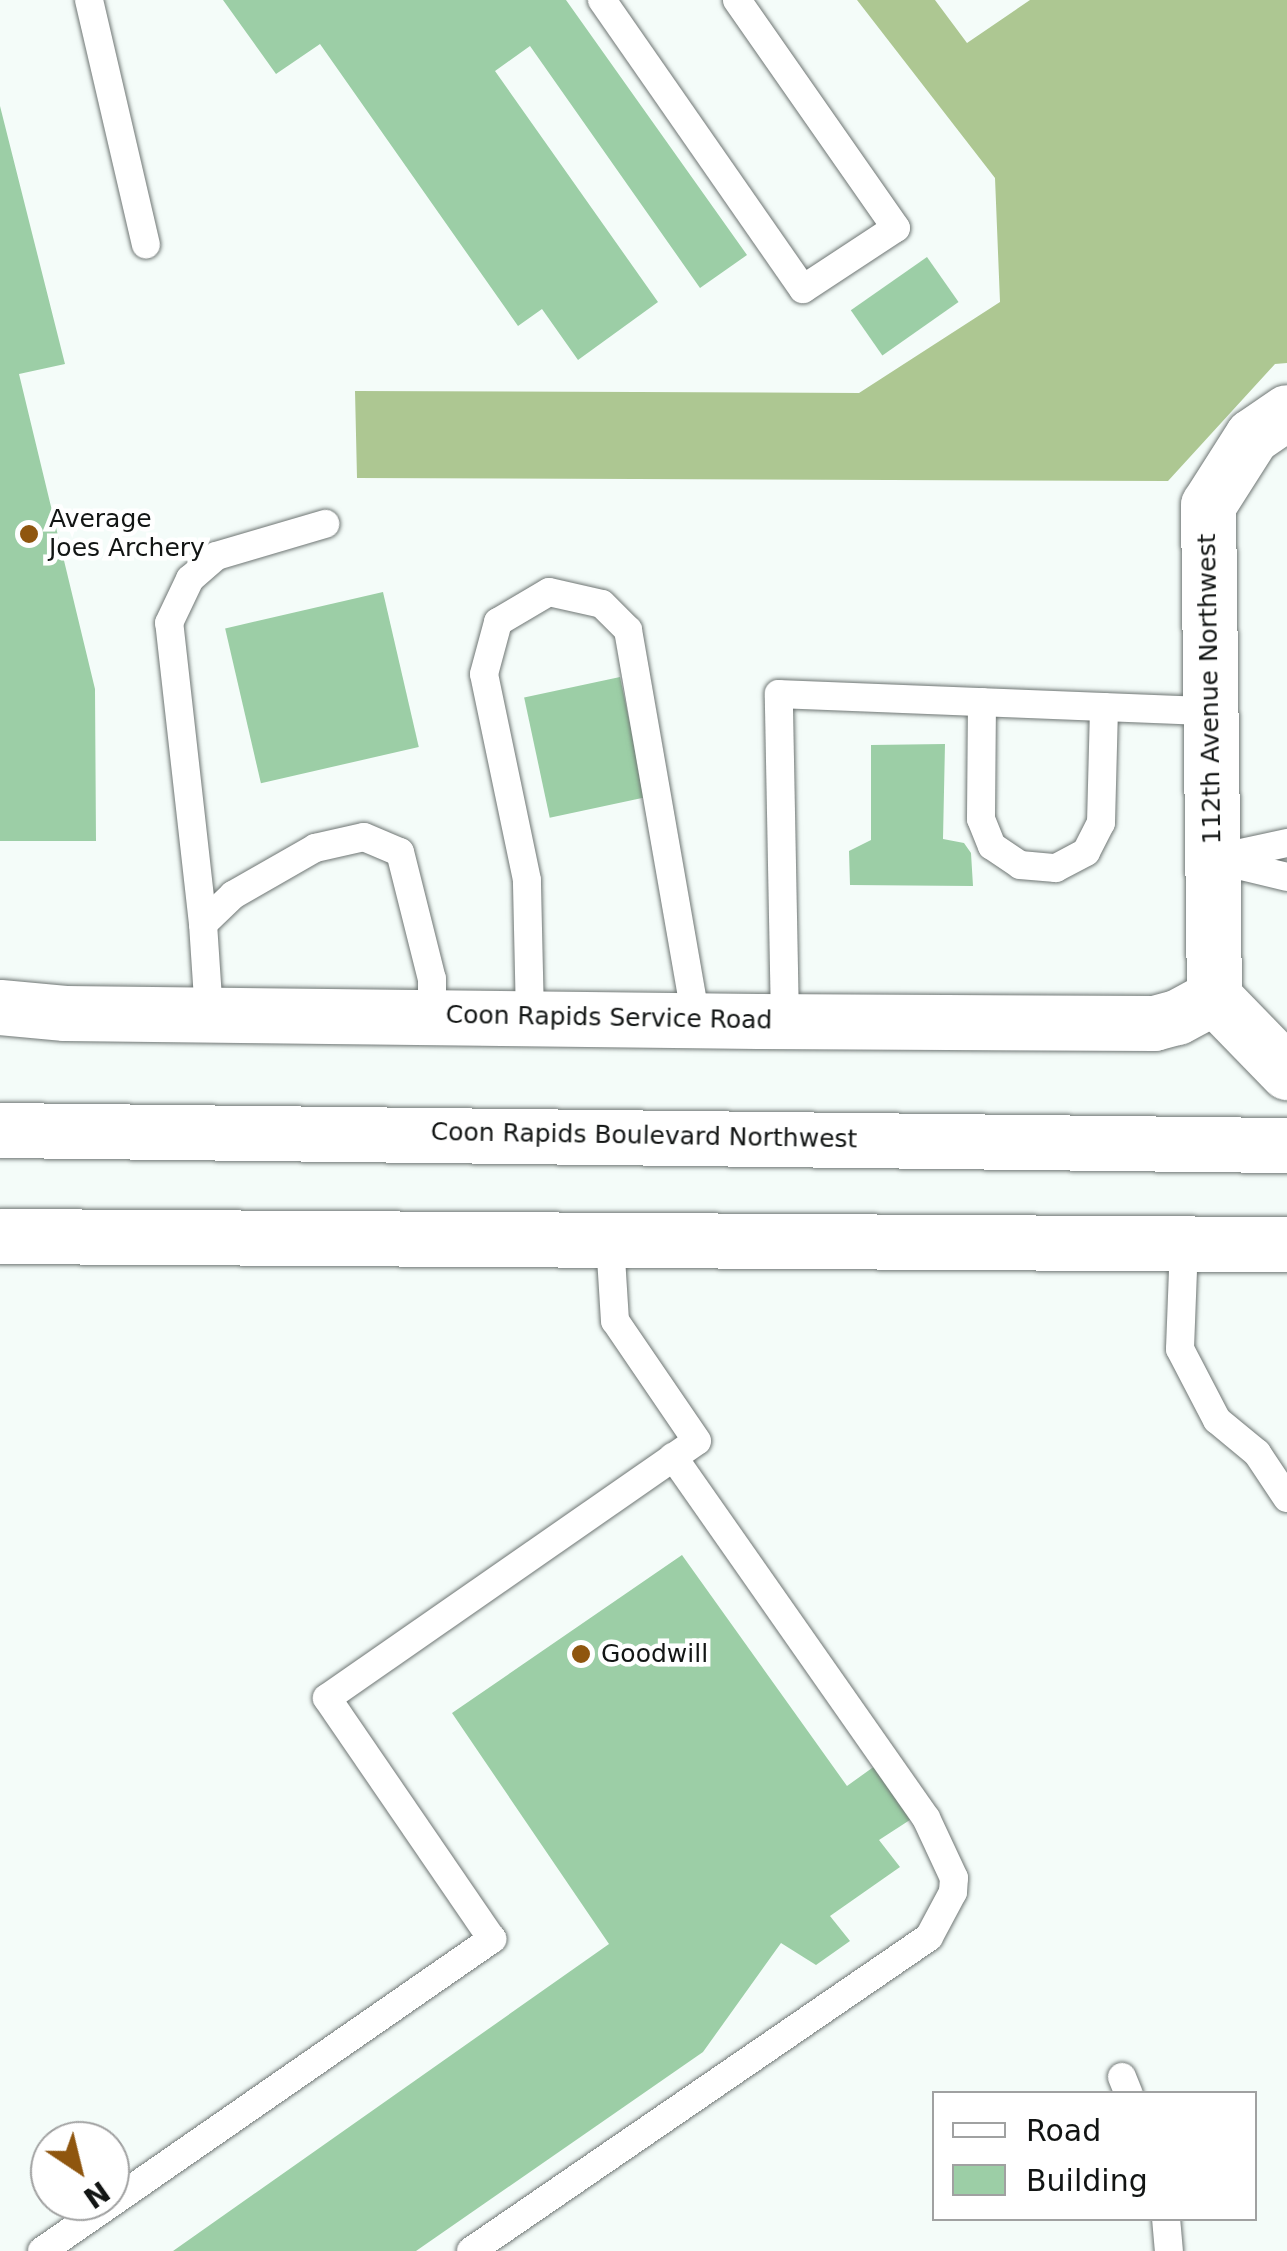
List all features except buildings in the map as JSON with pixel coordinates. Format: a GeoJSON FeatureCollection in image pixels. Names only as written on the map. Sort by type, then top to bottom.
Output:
{"type":"FeatureCollection","features":[{"type":"Feature","properties":{"kind":"main road","name":"112th Avenue Northwest"},"geometry":{"type":"LineString","coordinates":[[1214,997],[1208,505],[1252,436],[1287,412]]}},
{"type":"Feature","properties":{"kind":"main road","name":"Coon Rapids Service Road"},"geometry":{"type":"LineString","coordinates":[[0,1006],[27,1012],[1154,1022],[1214,997]]}},
{"type":"Feature","properties":{"kind":"main road"},"geometry":{"type":"LineString","coordinates":[[1214,997],[1287,1072]]}},
{"type":"Feature","properties":{"kind":"main road","name":"Coon Rapids Boulevard Northwest"},"geometry":{"type":"LineString","coordinates":[[0,1130],[1287,1146]]}},
{"type":"Feature","properties":{"kind":"main road"},"geometry":{"type":"LineString","coordinates":[[0,1236],[1287,1244]]}},
{"type":"Feature","properties":{"kind":"lane"},"geometry":{"type":"LineString","coordinates":[[89,0],[146,244]]}},
{"type":"Feature","properties":{"kind":"lane"},"geometry":{"type":"LineString","coordinates":[[602,0],[803,289],[896,228],[737,0]]}},
{"type":"Feature","properties":{"kind":"lane"},"geometry":{"type":"LineString","coordinates":[[209,1014],[169,623],[190,579],[216,556],[325,524]]}},
{"type":"Feature","properties":{"kind":"lane"},"geometry":{"type":"LineString","coordinates":[[530,1017],[528,880],[484,674],[498,622],[549,592],[602,604],[628,630],[696,1019]]}},
{"type":"Feature","properties":{"kind":"lane"},"geometry":{"type":"LineString","coordinates":[[785,1021],[779,694],[1210,711]]}},
{"type":"Feature","properties":{"kind":"lane"},"geometry":{"type":"LineString","coordinates":[[982,702],[981,819],[992,846],[1020,865],[1056,868],[1086,852],[1101,824],[1104,707]]}},
{"type":"Feature","properties":{"kind":"lane"},"geometry":{"type":"LineString","coordinates":[[202,924],[233,895],[315,848],[364,836],[400,852],[432,979],[432,1016]]}},
{"type":"Feature","properties":{"kind":"lane"},"geometry":{"type":"LineString","coordinates":[[1212,859],[1287,842]]}},
{"type":"Feature","properties":{"kind":"lane"},"geometry":{"type":"LineString","coordinates":[[1212,859],[1287,877]]}},
{"type":"Feature","properties":{"kind":"lane"},"geometry":{"type":"LineString","coordinates":[[42,2251],[492,1939],[327,1698],[697,1441],[616,1321],[610,1242]]}},
{"type":"Feature","properties":{"kind":"lane"},"geometry":{"type":"LineString","coordinates":[[1184,1244],[1180,1349],[1216,1420],[1256,1453],[1287,1498]]}},
{"type":"Feature","properties":{"kind":"lane"},"geometry":{"type":"LineString","coordinates":[[471,2251],[929,1937],[953,1892],[954,1878],[926,1818],[673,1457]]}},
{"type":"Feature","properties":{"kind":"lane"},"geometry":{"type":"LineString","coordinates":[[1166,2221],[1168,2251]]}},
{"type":"Feature","properties":{"kind":"green space"},"geometry":{"type":"Polygon","coordinates":[[[857,0],[935,0],[967,43],[1030,0],[1287,0],[1287,363],[1275,364],[1168,481],[357,478],[355,391],[859,393],[1000,302],[995,178],[857,0]]]}},
{"type":"Feature","properties":{"kind":"place","name":"Average Joes Archery"},"geometry":{"type":"Point","coordinates":[29,534]}},
{"type":"Feature","properties":{"kind":"place","name":"Goodwill"},"geometry":{"type":"Point","coordinates":[581,1654]}}]}
